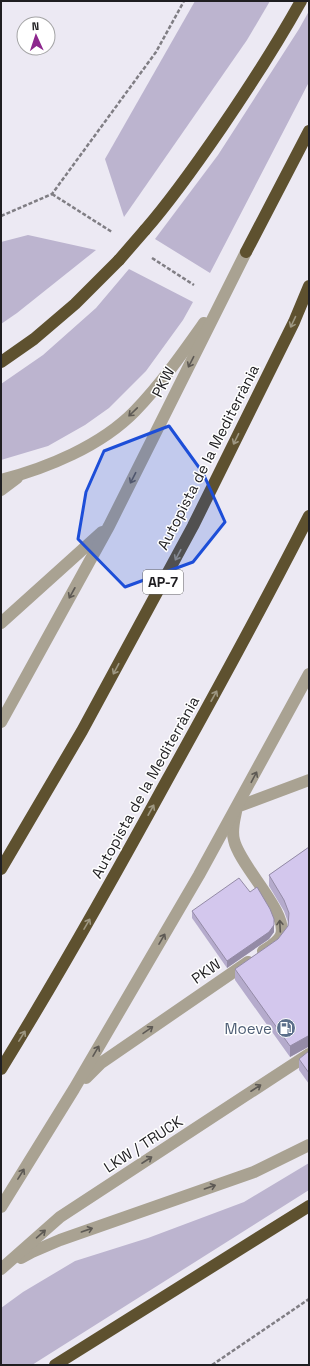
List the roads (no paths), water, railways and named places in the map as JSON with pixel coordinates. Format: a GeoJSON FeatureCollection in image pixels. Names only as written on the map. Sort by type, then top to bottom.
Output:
{"type":"FeatureCollection","features":[{"type":"Feature","properties":{"kind":"highway"},"geometry":{"type":"LineString","coordinates":[[1,362],[34,339],[75,304],[119,260],[164,208],[254,80],[301,1]]}},
{"type":"Feature","properties":{"kind":"highway"},"geometry":{"type":"LineString","coordinates":[[246,252],[309,131]]}},
{"type":"Feature","properties":{"kind":"highway","name":"Autopista de la Mediterrània"},"geometry":{"type":"LineString","coordinates":[[1,870],[82,731],[193,526],[294,322],[309,286]]}},
{"type":"Feature","properties":{"kind":"highway","name":"Autopista de la Mediterrània"},"geometry":{"type":"LineString","coordinates":[[1,1069],[45,998],[121,864],[269,594],[309,516]]}},
{"type":"Feature","properties":{"kind":"highway"},"geometry":{"type":"LineString","coordinates":[[55,1365],[309,1206]]}},
{"type":"Feature","properties":{"kind":"lane","name":"PKW"},"geometry":{"type":"LineString","coordinates":[[1,722],[109,526],[246,252]]}},
{"type":"Feature","properties":{"kind":"lane"},"geometry":{"type":"LineString","coordinates":[[1,480],[21,475],[84,448],[110,432],[134,412],[170,370],[226,293]]}},
{"type":"Feature","properties":{"kind":"lane"},"geometry":{"type":"LineString","coordinates":[[1,490],[21,475]]}},
{"type":"Feature","properties":{"kind":"lane","name":"PKW"},"geometry":{"type":"LineString","coordinates":[[1,624],[109,526]]}},
{"type":"Feature","properties":{"kind":"lane","name":"PKW"},"geometry":{"type":"LineString","coordinates":[[1,1207],[74,1089],[199,875],[309,674]]}},
{"type":"Feature","properties":{"kind":"lane"},"geometry":{"type":"LineString","coordinates":[[237,807],[309,780]]}},
{"type":"Feature","properties":{"kind":"lane","name":"PKW"},"geometry":{"type":"LineString","coordinates":[[74,1089],[101,1062],[274,944],[281,934],[281,922],[276,911],[238,853],[234,839],[233,825],[237,807]]}},
{"type":"Feature","properties":{"kind":"lane","name":"LKW / TRUCK"},"geometry":{"type":"LineString","coordinates":[[1,1270],[60,1217],[309,1054]]}},
{"type":"Feature","properties":{"kind":"lane","name":"LKW / TRUCK"},"geometry":{"type":"LineString","coordinates":[[1,1270],[32,1252],[60,1240],[254,1172],[309,1145]]}},
{"type":"Feature","properties":{"kind":"place","name":"Moeve"},"geometry":{"type":"Point","coordinates":[286,1028]}}]}
